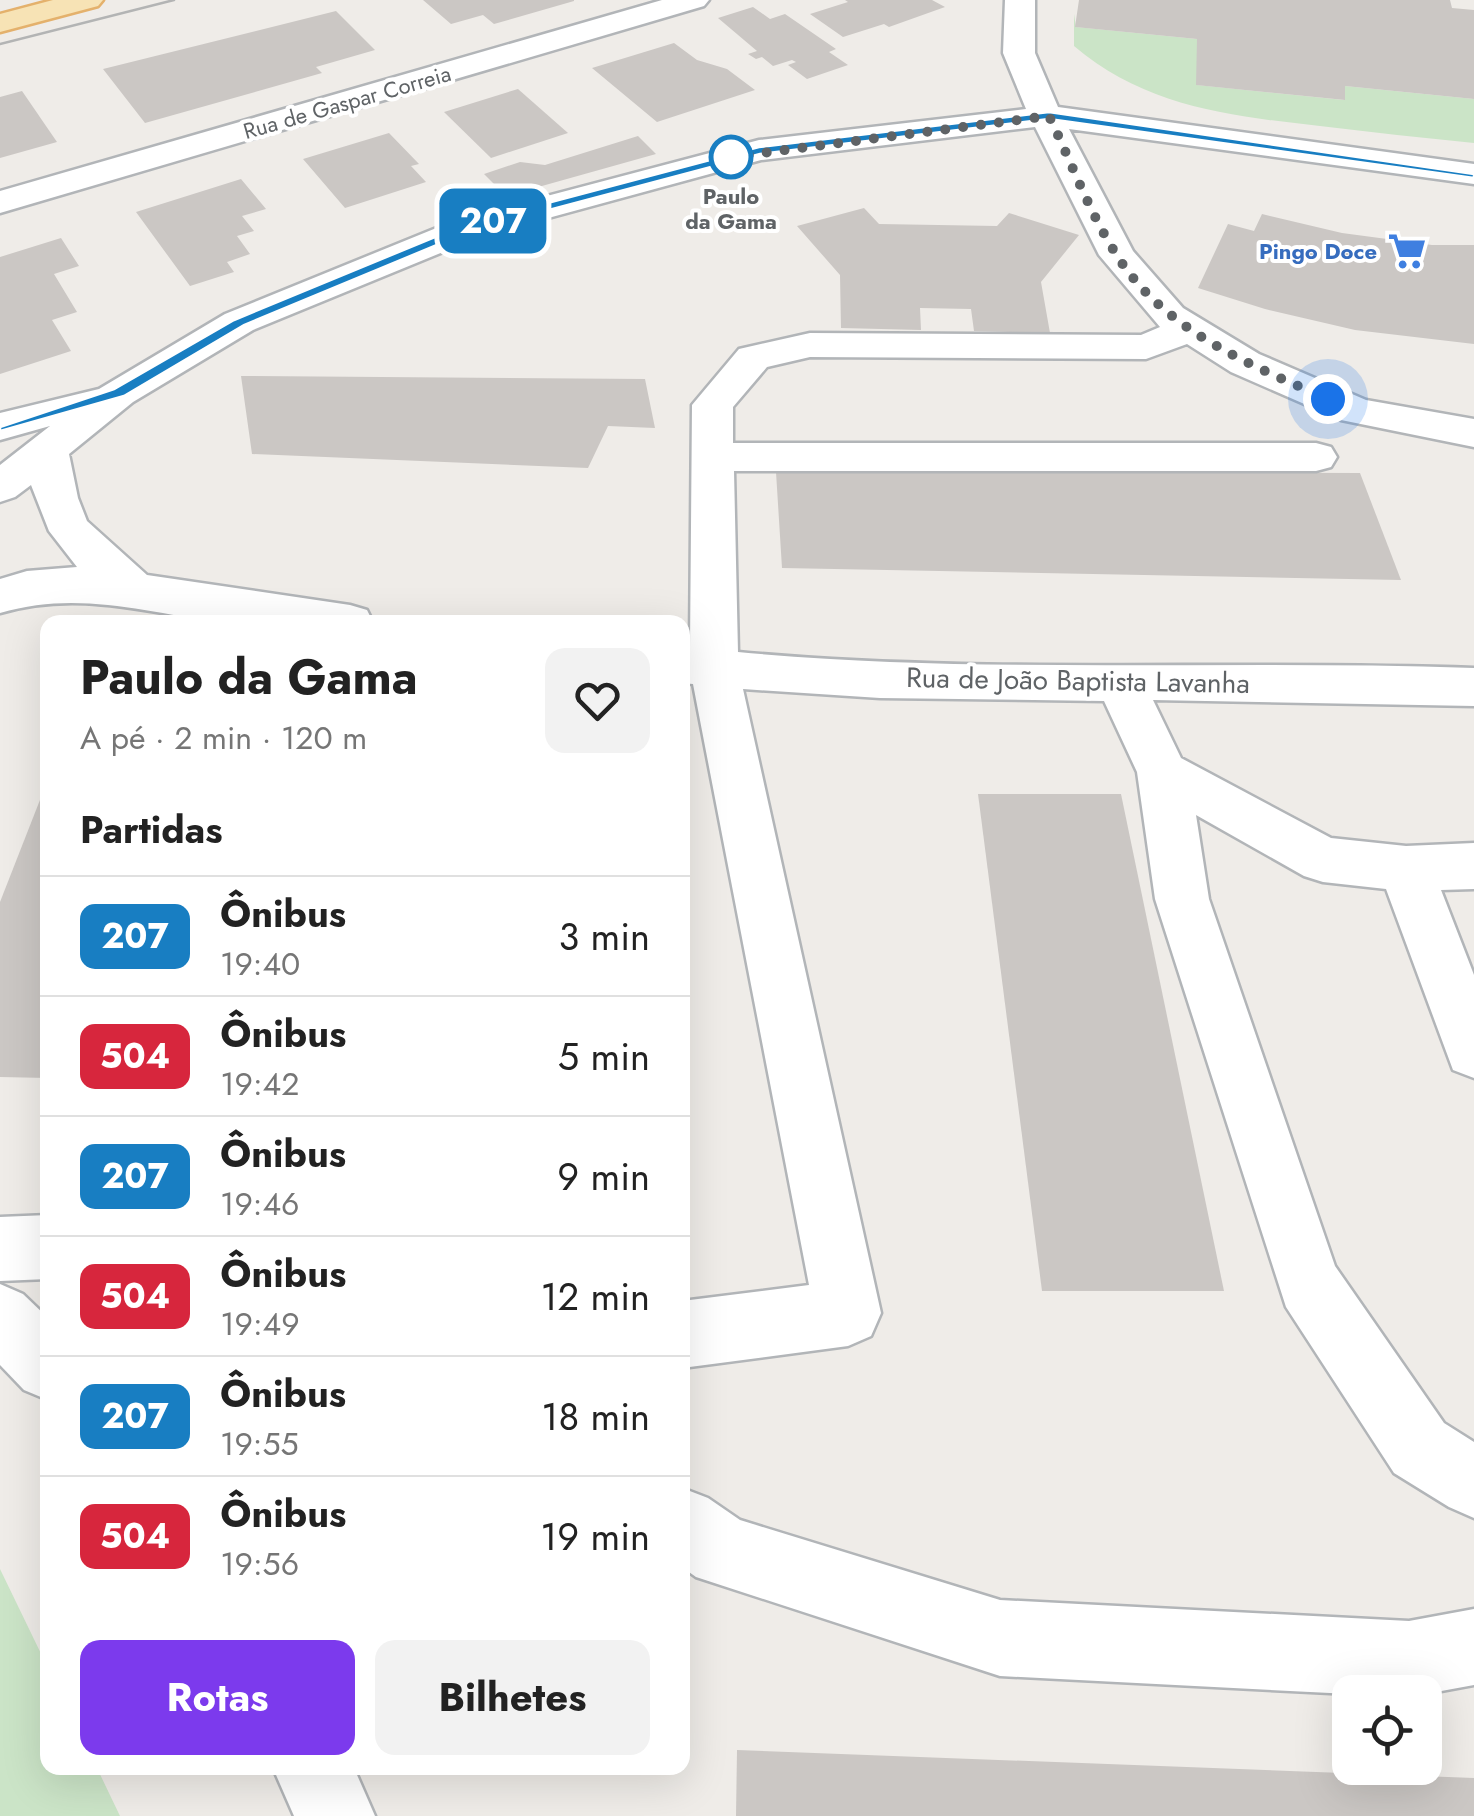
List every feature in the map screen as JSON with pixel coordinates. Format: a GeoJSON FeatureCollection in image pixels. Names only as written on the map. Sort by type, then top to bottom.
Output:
{"type":"FeatureCollection","features":[{"type":"Feature","properties":{"kind":"main road"},"geometry":{"type":"LineString","coordinates":[[0,23],[88,0]]}},
{"type":"Feature","properties":{"kind":"street","name":"Rua de Gaspar Correia"},"geometry":{"type":"LineString","coordinates":[[0,202],[694,0]]}},
{"type":"Feature","properties":{"kind":"street"},"geometry":{"type":"LineString","coordinates":[[1020,0],[1019,53],[1026,79],[1049,116],[1116,256],[1169,316],[1245,363],[1356,410],[1474,433]]}},
{"type":"Feature","properties":{"kind":"street"},"geometry":{"type":"LineString","coordinates":[[0,487],[119,392],[239,322],[468,228],[759,150],[1049,116],[1474,174]]}},
{"type":"Feature","properties":{"kind":"street"},"geometry":{"type":"LineString","coordinates":[[690,1334],[848,1313],[698,667],[713,457],[712,405],[753,358],[810,345],[1146,347],[1190,328]]}},
{"type":"Feature","properties":{"kind":"street"},"geometry":{"type":"LineString","coordinates":[[0,427],[119,392]]}},
{"type":"Feature","properties":{"kind":"street"},"geometry":{"type":"LineString","coordinates":[[47,451],[58,512],[71,534],[89,554],[132,588]]}},
{"type":"Feature","properties":{"kind":"street"},"geometry":{"type":"LineString","coordinates":[[713,457],[1316,457]]}},
{"type":"Feature","properties":{"kind":"street"},"geometry":{"type":"LineString","coordinates":[[0,596],[20,588],[68,582],[132,588],[289,615]]}},
{"type":"Feature","properties":{"kind":"street","name":"Rua de João Baptista Lavanha"},"geometry":{"type":"LineString","coordinates":[[698,667],[948,680],[1385,682],[1474,687]]}},
{"type":"Feature","properties":{"kind":"street"},"geometry":{"type":"LineString","coordinates":[[1119,682],[1163,772],[1182,899],[1310,1284],[1419,1448],[1474,1482]]}},
{"type":"Feature","properties":{"kind":"street"},"geometry":{"type":"LineString","coordinates":[[1163,772],[1322,860],[1406,869],[1474,866]]}},
{"type":"Feature","properties":{"kind":"street"},"geometry":{"type":"LineString","coordinates":[[1406,869],[1474,1052]]}},
{"type":"Feature","properties":{"kind":"street"},"geometry":{"type":"LineString","coordinates":[[0,1249],[40,1247]]}},
{"type":"Feature","properties":{"kind":"street"},"geometry":{"type":"LineString","coordinates":[[0,1317],[40,1358]]}},
{"type":"Feature","properties":{"kind":"street"},"geometry":{"type":"LineString","coordinates":[[690,1529],[722,1551],[1000,1638],[1410,1659],[1474,1647]]}},
{"type":"Feature","properties":{"kind":"street"},"geometry":{"type":"LineString","coordinates":[[316,1775],[335,1816]]}},
{"type":"Feature","properties":{"kind":"green space"},"geometry":{"type":"Polygon","coordinates":[[[1074,14],[1076,27],[1197,39],[1197,85],[1344,100],[1345,86],[1474,99],[1474,143],[1254,118],[1190,105],[1130,83],[1074,46],[1074,14]]]}},
{"type":"Feature","properties":{"kind":"green space"},"geometry":{"type":"Polygon","coordinates":[[[0,1569],[40,1652],[40,1775],[100,1775],[120,1816],[0,1816],[0,1569]]]}},
{"type":"Feature","properties":{"kind":"building"},"geometry":{"type":"Polygon","coordinates":[[[423,0],[574,1],[494,24],[483,15],[451,24],[423,0]]]}},
{"type":"Feature","properties":{"kind":"building"},"geometry":{"type":"Polygon","coordinates":[[[845,0],[932,0],[945,7],[889,27],[884,24],[843,37],[810,14],[848,2],[845,0]]]}},
{"type":"Feature","properties":{"kind":"building"},"geometry":{"type":"Polygon","coordinates":[[[1079,0],[1450,0],[1452,8],[1474,10],[1474,99],[1345,86],[1345,100],[1196,85],[1197,39],[1075,27],[1079,0]]]}},
{"type":"Feature","properties":{"kind":"building"},"geometry":{"type":"Polygon","coordinates":[[[753,7],[770,19],[785,14],[836,49],[829,52],[848,65],[807,79],[788,65],[796,62],[792,60],[773,66],[762,57],[756,59],[748,54],[757,51],[718,18],[753,7]]]}},
{"type":"Feature","properties":{"kind":"building"},"geometry":{"type":"Polygon","coordinates":[[[336,11],[375,50],[316,67],[322,73],[145,123],[103,69],[336,11]]]}},
{"type":"Feature","properties":{"kind":"building"},"geometry":{"type":"Polygon","coordinates":[[[674,43],[697,60],[727,69],[755,90],[657,122],[592,68],[674,43]]]}},
{"type":"Feature","properties":{"kind":"building"},"geometry":{"type":"Polygon","coordinates":[[[518,89],[568,133],[491,158],[444,112],[518,89]]]}},
{"type":"Feature","properties":{"kind":"building"},"geometry":{"type":"Polygon","coordinates":[[[22,91],[57,142],[0,158],[0,97],[22,91]]]}},
{"type":"Feature","properties":{"kind":"building"},"geometry":{"type":"Polygon","coordinates":[[[389,133],[419,164],[411,166],[426,182],[345,208],[303,159],[389,133]]]}},
{"type":"Feature","properties":{"kind":"building"},"geometry":{"type":"Polygon","coordinates":[[[638,136],[656,154],[506,196],[484,174],[520,162],[545,165],[638,136]]]}},
{"type":"Feature","properties":{"kind":"building"},"geometry":{"type":"Polygon","coordinates":[[[241,179],[266,209],[242,216],[254,231],[237,236],[250,254],[227,262],[234,272],[190,286],[136,212],[241,179]]]}},
{"type":"Feature","properties":{"kind":"building"},"geometry":{"type":"Polygon","coordinates":[[[864,208],[879,224],[997,226],[1009,213],[1079,235],[1041,282],[1050,333],[974,331],[971,309],[920,308],[921,330],[841,328],[840,275],[797,226],[864,208]]]}},
{"type":"Feature","properties":{"kind":"building"},"geometry":{"type":"Polygon","coordinates":[[[1262,214],[1342,233],[1432,245],[1474,245],[1474,344],[1355,330],[1198,288],[1228,224],[1254,231],[1262,214]]]}},
{"type":"Feature","properties":{"kind":"building"},"geometry":{"type":"Polygon","coordinates":[[[61,238],[79,266],[54,274],[77,312],[52,320],[71,351],[0,374],[0,257],[61,238]]]}},
{"type":"Feature","properties":{"kind":"building"},"geometry":{"type":"Polygon","coordinates":[[[241,376],[645,379],[655,428],[608,426],[588,468],[252,454],[241,376]]]}},
{"type":"Feature","properties":{"kind":"building"},"geometry":{"type":"Polygon","coordinates":[[[776,472],[1360,473],[1401,580],[782,568],[776,472]]]}},
{"type":"Feature","properties":{"kind":"building"},"geometry":{"type":"Polygon","coordinates":[[[978,794],[1121,794],[1224,1291],[1042,1291],[978,794]]]}},
{"type":"Feature","properties":{"kind":"building"},"geometry":{"type":"Polygon","coordinates":[[[40,800],[40,1078],[0,1077],[0,902],[40,800]]]}},
{"type":"Feature","properties":{"kind":"building"},"geometry":{"type":"Polygon","coordinates":[[[737,1750],[1332,1773],[1332,1785],[1442,1785],[1442,1777],[1474,1778],[1474,1816],[736,1816],[737,1750]]]}},
{"type":"Feature","properties":{"kind":"tram line"},"geometry":{"type":"LineString","coordinates":[[0,44],[174,0]]}},
{"type":"Feature","properties":{"kind":"bus line","name":"207"},"geometry":{"type":"LineString","coordinates":[[0,427],[119,392],[239,322],[468,228],[759,150],[1049,116],[1474,174]]}},
{"type":"Feature","properties":{"kind":"place","name":"Paulo da Gama"},"geometry":{"type":"Point","coordinates":[731,157]}},
{"type":"Feature","properties":{"kind":"place","name":"Pingo Doce"},"geometry":{"type":"Point","coordinates":[1407,251]}},
{"type":"Feature","properties":{"kind":"route"},"geometry":{"type":"LineString","coordinates":[[731,157],[759,150],[1049,116],[1116,256],[1169,316],[1245,363],[1328,399]]}}]}
